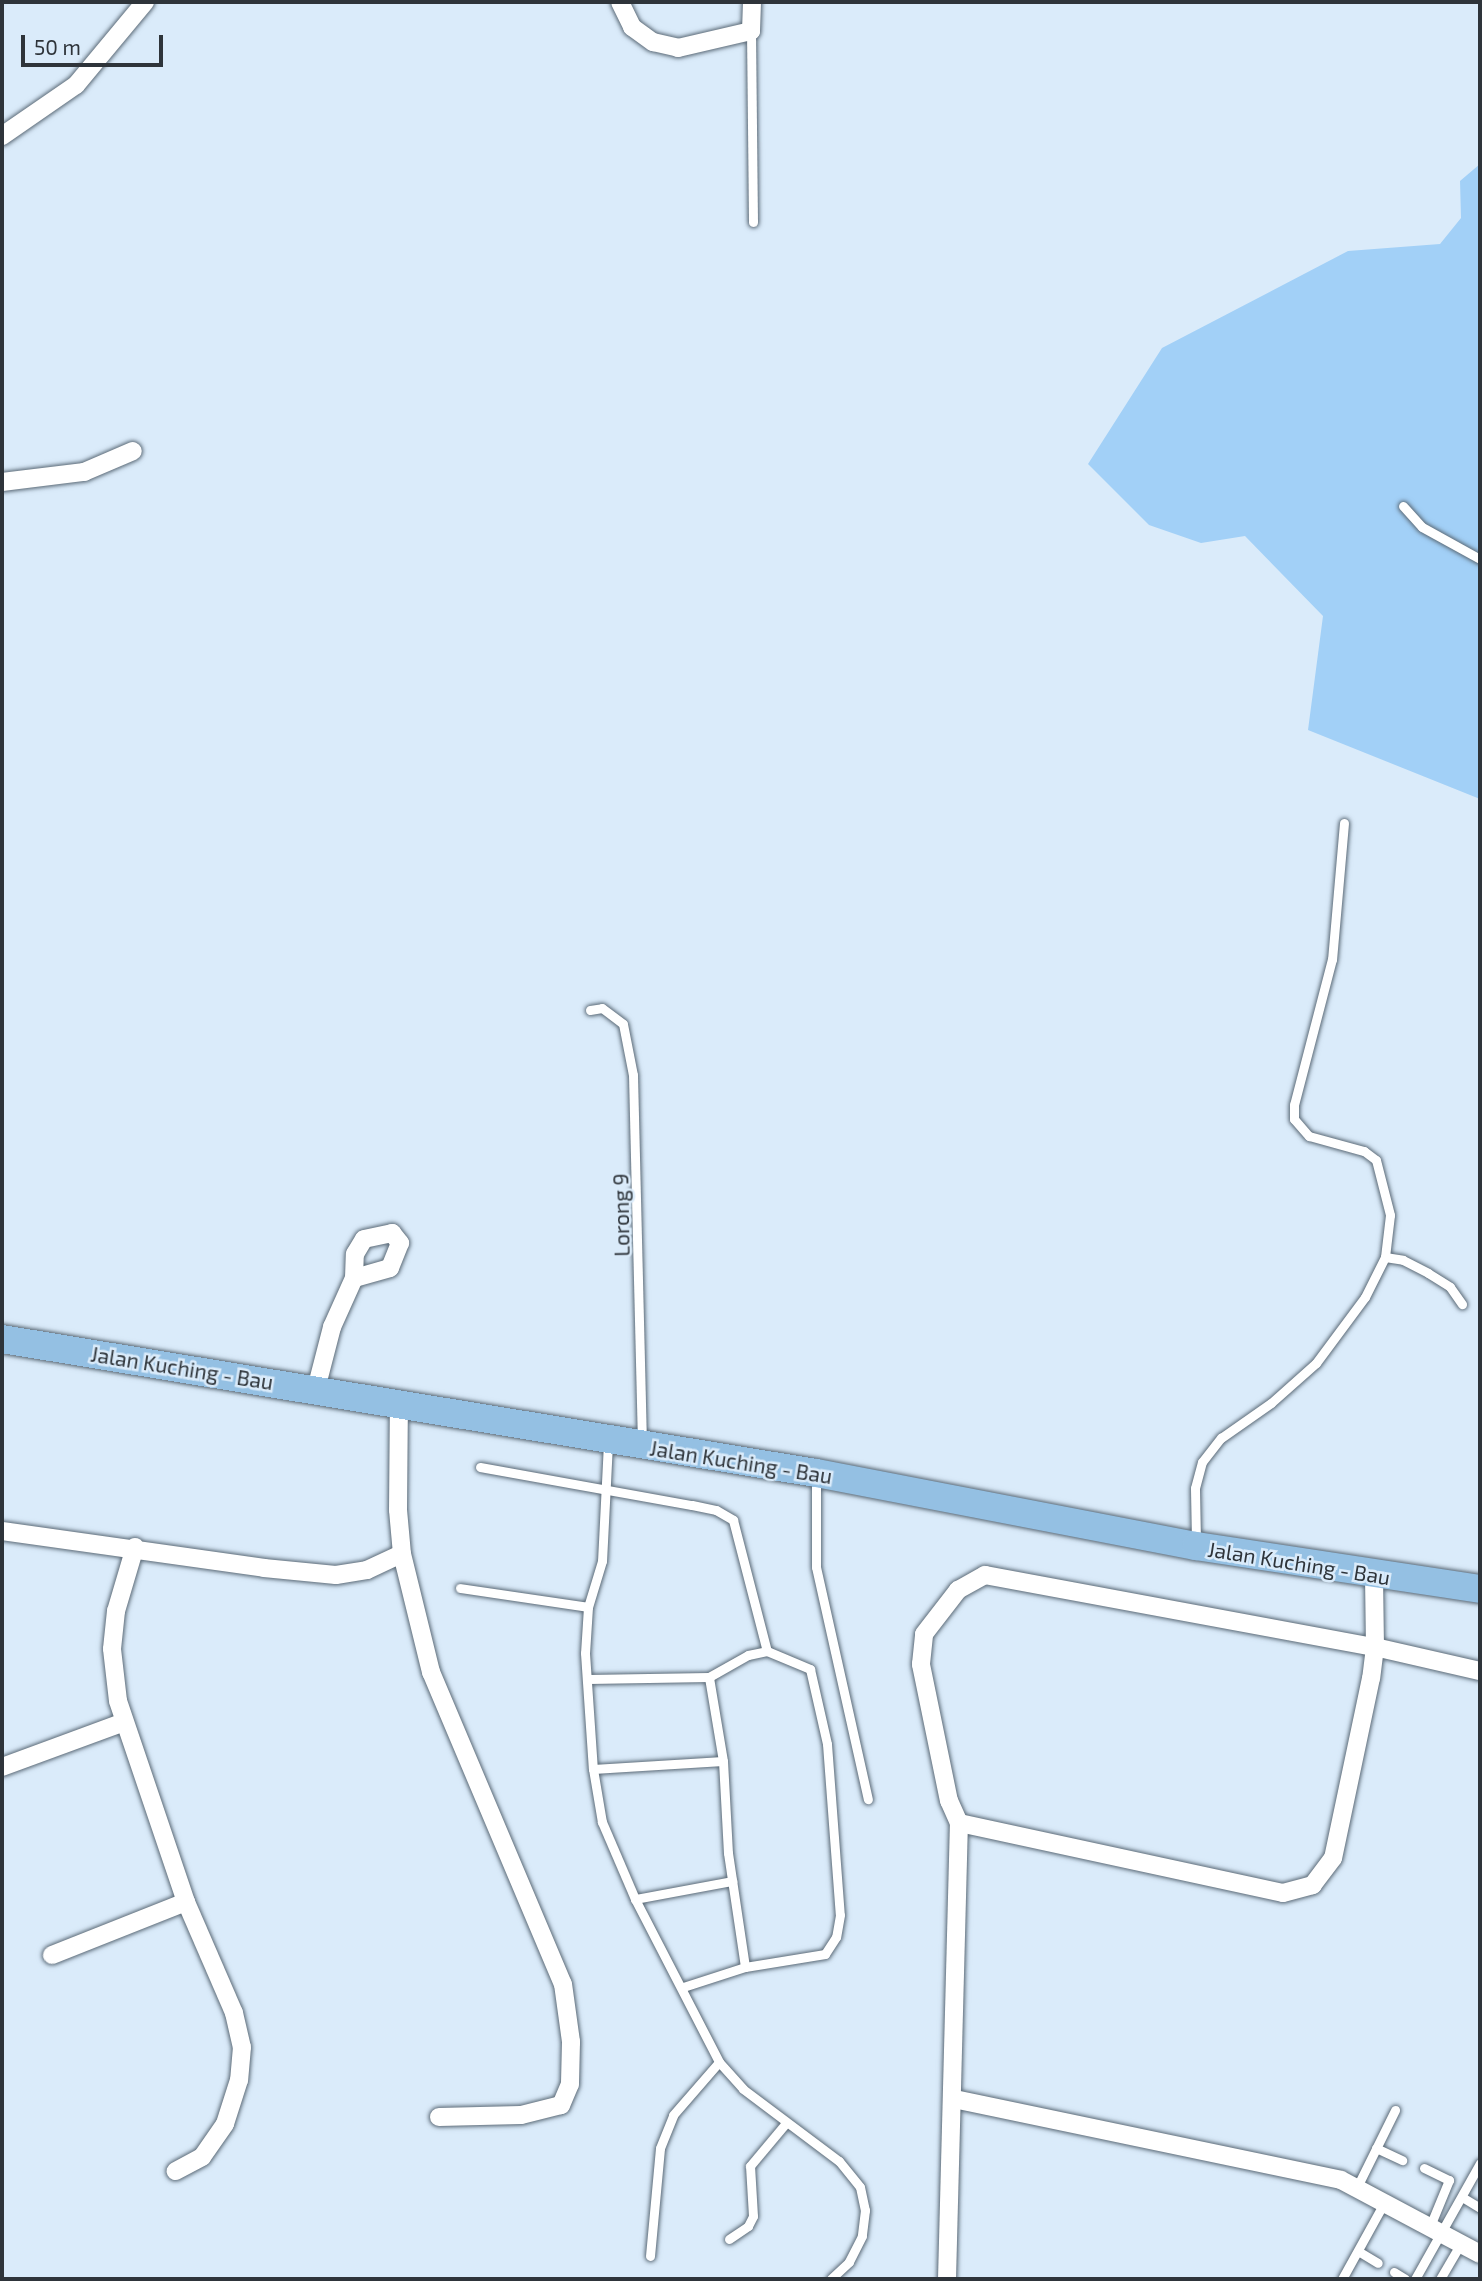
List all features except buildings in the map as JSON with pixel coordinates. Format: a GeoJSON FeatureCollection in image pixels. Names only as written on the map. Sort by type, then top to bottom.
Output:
{"type":"FeatureCollection","features":[{"type":"Feature","properties":{"kind":"main road","name":"Jalan Kuching - Bau"},"geometry":{"type":"LineString","coordinates":[[2,1339],[816,1473],[1196,1546],[1374,1576],[1480,1589]]}},
{"type":"Feature","properties":{"kind":"street"},"geometry":{"type":"LineString","coordinates":[[2,136],[76,85],[145,2]]}},
{"type":"Feature","properties":{"kind":"street"},"geometry":{"type":"LineString","coordinates":[[620,2],[632,27],[653,42],[678,48],[751,32],[752,2]]}},
{"type":"Feature","properties":{"kind":"street"},"geometry":{"type":"LineString","coordinates":[[2,482],[28,475],[84,472],[133,451]]}},
{"type":"Feature","properties":{"kind":"street"},"geometry":{"type":"LineString","coordinates":[[316,1389],[332,1327],[354,1278]]}},
{"type":"Feature","properties":{"kind":"street"},"geometry":{"type":"LineString","coordinates":[[400,1405],[398,1510],[402,1554],[431,1672],[487,1814],[563,1984],[571,2042],[570,2084],[561,2105],[522,2115],[439,2117]]}},
{"type":"Feature","properties":{"kind":"street"},"geometry":{"type":"LineString","coordinates":[[2,1531],[336,1575],[367,1570],[402,1554]]}},
{"type":"Feature","properties":{"kind":"street"},"geometry":{"type":"LineString","coordinates":[[135,1547],[120,1584],[112,1649],[124,1722],[186,1902],[234,2012],[242,2047],[239,2080],[225,2124],[202,2157],[176,2171]]}},
{"type":"Feature","properties":{"kind":"street"},"geometry":{"type":"LineString","coordinates":[[947,2279],[954,2099],[959,1823],[949,1801],[921,1664],[924,1634],[958,1590],[985,1574],[1375,1647],[1480,1671]]}},
{"type":"Feature","properties":{"kind":"street"},"geometry":{"type":"LineString","coordinates":[[959,1823],[1283,1893],[1313,1885],[1333,1858],[1375,1647],[1374,1576]]}},
{"type":"Feature","properties":{"kind":"street"},"geometry":{"type":"LineString","coordinates":[[2,1768],[124,1722]]}},
{"type":"Feature","properties":{"kind":"street"},"geometry":{"type":"LineString","coordinates":[[52,1955],[186,1902]]}},
{"type":"Feature","properties":{"kind":"street"},"geometry":{"type":"LineString","coordinates":[[954,2099],[1341,2180],[1385,2200],[1480,2255]]}},
{"type":"Feature","properties":{"kind":"lane"},"geometry":{"type":"LineString","coordinates":[[751,32],[753,222]]}},
{"type":"Feature","properties":{"kind":"lane"},"geometry":{"type":"LineString","coordinates":[[1403,506],[1422,527],[1480,559]]}},
{"type":"Feature","properties":{"kind":"lane"},"geometry":{"type":"LineString","coordinates":[[1196,1546],[1195,1488],[1202,1462],[1221,1438],[1271,1403],[1316,1363],[1365,1297],[1385,1257],[1390,1215],[1376,1160],[1364,1151],[1309,1136],[1294,1119],[1294,1105],[1332,959],[1344,822]]}},
{"type":"Feature","properties":{"kind":"lane","name":"Lorong 9"},"geometry":{"type":"LineString","coordinates":[[590,1010],[602,1008],[623,1024],[633,1075],[642,1446]]}},
{"type":"Feature","properties":{"kind":"lane"},"geometry":{"type":"LineString","coordinates":[[1385,1257],[1403,1260],[1428,1273],[1450,1287],[1462,1304]]}},
{"type":"Feature","properties":{"kind":"lane"},"geometry":{"type":"LineString","coordinates":[[609,1439],[604,1489],[602,1561],[588,1606],[588,1679],[593,1769],[602,1822],[635,1899],[683,1987],[719,2062],[743,2089],[839,2161],[860,2187],[865,2210],[862,2236],[849,2262],[831,2279]]}},
{"type":"Feature","properties":{"kind":"lane"},"geometry":{"type":"LineString","coordinates":[[480,1467],[716,1510],[733,1520],[767,1651]]}},
{"type":"Feature","properties":{"kind":"lane"},"geometry":{"type":"LineString","coordinates":[[816,1473],[816,1567],[868,1799]]}},
{"type":"Feature","properties":{"kind":"lane"},"geometry":{"type":"LineString","coordinates":[[460,1588],[588,1606]]}},
{"type":"Feature","properties":{"kind":"lane"},"geometry":{"type":"LineString","coordinates":[[588,1679],[709,1677],[748,1655],[767,1651],[810,1669],[827,1744],[841,1914],[836,1937],[825,1954],[745,1967],[683,1987]]}},
{"type":"Feature","properties":{"kind":"lane"},"geometry":{"type":"LineString","coordinates":[[709,1677],[723,1761],[732,1881],[745,1967]]}},
{"type":"Feature","properties":{"kind":"lane"},"geometry":{"type":"LineString","coordinates":[[593,1769],[723,1761]]}},
{"type":"Feature","properties":{"kind":"lane"},"geometry":{"type":"LineString","coordinates":[[635,1899],[732,1881]]}},
{"type":"Feature","properties":{"kind":"lane"},"geometry":{"type":"LineString","coordinates":[[650,2256],[660,2148],[673,2115],[719,2062]]}},
{"type":"Feature","properties":{"kind":"lane"},"geometry":{"type":"LineString","coordinates":[[1357,2187],[1395,2110]]}},
{"type":"Feature","properties":{"kind":"lane"},"geometry":{"type":"LineString","coordinates":[[729,2238],[748,2226],[753,2216],[750,2166],[786,2123]]}},
{"type":"Feature","properties":{"kind":"lane"},"geometry":{"type":"LineString","coordinates":[[1376,2148],[1402,2160]]}},
{"type":"Feature","properties":{"kind":"lane"},"geometry":{"type":"LineString","coordinates":[[1437,2230],[1462,2197],[1480,2163]]}},
{"type":"Feature","properties":{"kind":"lane"},"geometry":{"type":"LineString","coordinates":[[1415,2279],[1437,2230],[1449,2180],[1424,2168]]}},
{"type":"Feature","properties":{"kind":"lane"},"geometry":{"type":"LineString","coordinates":[[1462,2197],[1480,2208]]}},
{"type":"Feature","properties":{"kind":"lane"},"geometry":{"type":"LineString","coordinates":[[1342,2279],[1385,2200]]}},
{"type":"Feature","properties":{"kind":"lane"},"geometry":{"type":"LineString","coordinates":[[1440,2279],[1461,2243]]}},
{"type":"Feature","properties":{"kind":"lane"},"geometry":{"type":"LineString","coordinates":[[1358,2250],[1378,2263]]}},
{"type":"Feature","properties":{"kind":"lane"},"geometry":{"type":"LineString","coordinates":[[1394,2272],[1405,2279]]}},
{"type":"Feature","properties":{"kind":"shaded area"},"geometry":{"type":"Polygon","coordinates":[[[1480,164],[1480,799],[1308,730],[1323,616],[1245,536],[1201,543],[1149,525],[1088,464],[1162,348],[1348,251],[1440,244],[1461,218],[1460,181],[1480,164]]]}}]}
